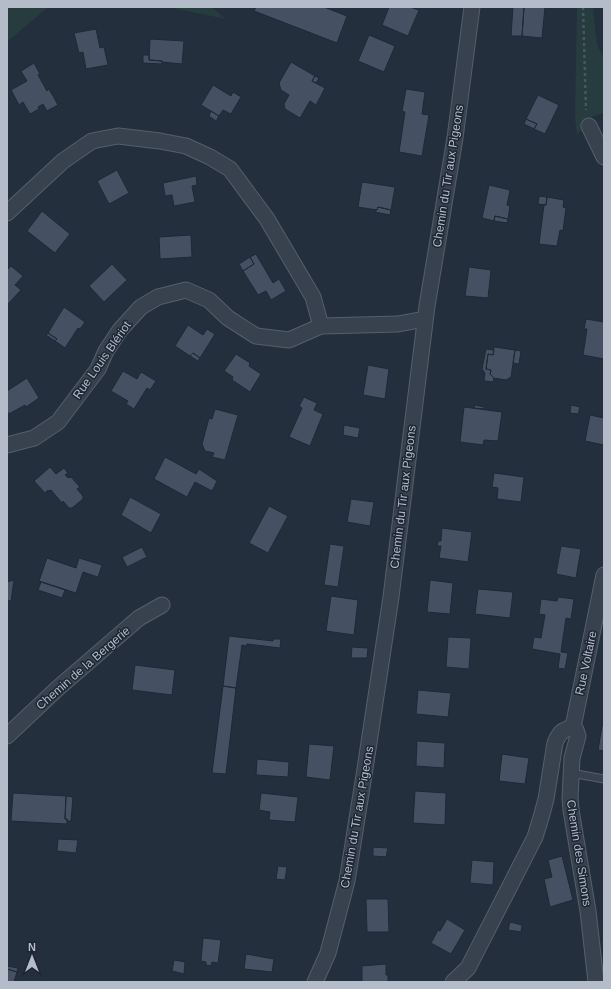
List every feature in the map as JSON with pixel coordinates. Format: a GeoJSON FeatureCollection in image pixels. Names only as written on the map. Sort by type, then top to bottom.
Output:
{"type":"FeatureCollection","features":[{"type":"Feature","properties":{"kind":"street","name":"Chemin du Tir aux Pigeons"},"geometry":{"type":"LineString","coordinates":[[315,982],[328,954],[347,881],[390,604],[425,319],[455,138],[472,7]]}},
{"type":"Feature","properties":{"kind":"street"},"geometry":{"type":"LineString","coordinates":[[589,126],[604,157]]}},
{"type":"Feature","properties":{"kind":"street"},"geometry":{"type":"LineString","coordinates":[[7,213],[63,161],[92,141],[118,136],[186,146],[210,157],[230,169],[267,219],[313,297],[321,326]]}},
{"type":"Feature","properties":{"kind":"street","name":"Rue Louis Blériot"},"geometry":{"type":"LineString","coordinates":[[7,445],[34,438],[58,422],[98,369],[106,351],[120,330],[141,307],[158,296],[186,290],[209,300],[228,318],[256,336],[289,340],[321,326],[398,324],[425,319]]}},
{"type":"Feature","properties":{"kind":"street"},"geometry":{"type":"LineString","coordinates":[[398,324],[423,334]]}},
{"type":"Feature","properties":{"kind":"street","name":"Rue Voltaire"},"geometry":{"type":"LineString","coordinates":[[573,727],[604,575]]}},
{"type":"Feature","properties":{"kind":"street","name":"Chemin de la Bergerie"},"geometry":{"type":"LineString","coordinates":[[7,736],[58,688],[139,618],[162,605]]}},
{"type":"Feature","properties":{"kind":"street","name":"Chemin des Simons"},"geometry":{"type":"LineString","coordinates":[[453,982],[468,968],[535,837],[546,798],[555,743],[559,735],[565,730],[573,727],[578,736],[572,758],[570,798],[588,911],[596,982]]}},
{"type":"Feature","properties":{"kind":"lane"},"geometry":{"type":"LineString","coordinates":[[571,773],[604,779]]}},
{"type":"Feature","properties":{"kind":"path"},"geometry":{"type":"LineString","coordinates":[[583,7],[586,111],[589,126]]}},
{"type":"Feature","properties":{"kind":"green space"},"geometry":{"type":"Polygon","coordinates":[[[7,7],[48,7],[7,42],[7,7]]]}},
{"type":"Feature","properties":{"kind":"green space"},"geometry":{"type":"Polygon","coordinates":[[[167,7],[211,7],[226,19],[167,7]]]}},
{"type":"Feature","properties":{"kind":"green space"},"geometry":{"type":"Polygon","coordinates":[[[577,7],[593,7],[597,45],[604,58],[604,113],[593,116],[577,135],[575,117],[577,7]]]}},
{"type":"Feature","properties":{"kind":"building"},"geometry":{"type":"Polygon","coordinates":[[[256,7],[324,7],[347,16],[337,43],[254,11],[256,7]]]}},
{"type":"Feature","properties":{"kind":"building"},"geometry":{"type":"Polygon","coordinates":[[[389,7],[410,7],[419,10],[408,36],[382,25],[389,7]]]}},
{"type":"Feature","properties":{"kind":"building"},"geometry":{"type":"Polygon","coordinates":[[[513,7],[524,7],[522,36],[511,36],[513,7]]]}},
{"type":"Feature","properties":{"kind":"building"},"geometry":{"type":"Polygon","coordinates":[[[524,7],[545,7],[542,38],[522,36],[524,7]]]}},
{"type":"Feature","properties":{"kind":"building"},"geometry":{"type":"Polygon","coordinates":[[[96,29],[100,48],[104,47],[108,65],[86,69],[83,52],[79,53],[74,33],[96,29]]]}},
{"type":"Feature","properties":{"kind":"building"},"geometry":{"type":"Polygon","coordinates":[[[369,35],[395,46],[384,72],[358,61],[369,35]]]}},
{"type":"Feature","properties":{"kind":"building"},"geometry":{"type":"Polygon","coordinates":[[[150,39],[184,41],[182,64],[149,60],[150,39]]]}},
{"type":"Feature","properties":{"kind":"building"},"geometry":{"type":"Polygon","coordinates":[[[143,55],[149,55],[149,60],[162,61],[162,64],[143,63],[143,55]]]}},
{"type":"Feature","properties":{"kind":"building"},"geometry":{"type":"Polygon","coordinates":[[[291,62],[315,76],[312,81],[325,88],[316,105],[310,101],[300,118],[285,109],[284,104],[289,95],[281,90],[279,83],[291,62]]]}},
{"type":"Feature","properties":{"kind":"building"},"geometry":{"type":"Polygon","coordinates":[[[34,63],[40,74],[38,75],[47,91],[49,89],[58,105],[47,111],[43,104],[38,107],[39,109],[30,114],[23,102],[19,105],[11,90],[27,81],[21,71],[34,63]]]}},
{"type":"Feature","properties":{"kind":"building"},"geometry":{"type":"Polygon","coordinates":[[[315,76],[319,78],[316,83],[312,81],[315,76]]]}},
{"type":"Feature","properties":{"kind":"building"},"geometry":{"type":"Polygon","coordinates":[[[213,85],[231,96],[233,92],[241,97],[231,114],[223,110],[219,116],[201,105],[213,85]]]}},
{"type":"Feature","properties":{"kind":"building"},"geometry":{"type":"Polygon","coordinates":[[[406,89],[425,92],[422,114],[429,115],[422,156],[399,152],[405,112],[402,111],[406,89]]]}},
{"type":"Feature","properties":{"kind":"building"},"geometry":{"type":"Polygon","coordinates":[[[538,95],[559,105],[545,134],[534,129],[537,124],[526,119],[538,95]]]}},
{"type":"Feature","properties":{"kind":"building"},"geometry":{"type":"Polygon","coordinates":[[[211,111],[219,116],[216,121],[209,116],[211,111]]]}},
{"type":"Feature","properties":{"kind":"building"},"geometry":{"type":"Polygon","coordinates":[[[526,119],[537,124],[534,129],[524,124],[526,119]]]}},
{"type":"Feature","properties":{"kind":"building"},"geometry":{"type":"Polygon","coordinates":[[[117,170],[129,193],[109,204],[97,181],[117,170]]]}},
{"type":"Feature","properties":{"kind":"building"},"geometry":{"type":"Polygon","coordinates":[[[196,176],[197,185],[192,186],[195,202],[174,206],[172,195],[165,196],[163,183],[196,176]]]}},
{"type":"Feature","properties":{"kind":"building"},"geometry":{"type":"Polygon","coordinates":[[[362,182],[395,187],[391,210],[378,207],[377,210],[358,207],[362,182]]]}},
{"type":"Feature","properties":{"kind":"building"},"geometry":{"type":"Polygon","coordinates":[[[489,185],[510,190],[507,205],[510,206],[508,219],[495,216],[494,221],[482,218],[489,185]]]}},
{"type":"Feature","properties":{"kind":"building"},"geometry":{"type":"Polygon","coordinates":[[[539,196],[547,197],[546,205],[538,204],[539,196]]]}},
{"type":"Feature","properties":{"kind":"building"},"geometry":{"type":"Polygon","coordinates":[[[547,197],[564,200],[563,207],[566,208],[563,231],[560,230],[557,246],[539,244],[544,205],[546,205],[547,197]]]}},
{"type":"Feature","properties":{"kind":"building"},"geometry":{"type":"Polygon","coordinates":[[[378,207],[391,210],[390,215],[375,212],[378,207]]]}},
{"type":"Feature","properties":{"kind":"building"},"geometry":{"type":"Polygon","coordinates":[[[42,211],[70,234],[55,253],[27,231],[42,211]]]}},
{"type":"Feature","properties":{"kind":"building"},"geometry":{"type":"Polygon","coordinates":[[[495,216],[508,219],[507,223],[494,221],[495,216]]]}},
{"type":"Feature","properties":{"kind":"building"},"geometry":{"type":"Polygon","coordinates":[[[191,235],[192,257],[160,259],[159,237],[191,235]]]}},
{"type":"Feature","properties":{"kind":"building"},"geometry":{"type":"Polygon","coordinates":[[[256,254],[273,283],[279,279],[286,291],[271,300],[266,291],[258,295],[243,271],[254,264],[250,257],[256,254]]]}},
{"type":"Feature","properties":{"kind":"building"},"geometry":{"type":"Polygon","coordinates":[[[250,257],[254,264],[243,271],[239,264],[250,257]]]}},
{"type":"Feature","properties":{"kind":"building"},"geometry":{"type":"Polygon","coordinates":[[[112,264],[127,280],[104,302],[89,286],[112,264]]]}},
{"type":"Feature","properties":{"kind":"building"},"geometry":{"type":"Polygon","coordinates":[[[11,266],[23,276],[15,285],[21,290],[7,305],[7,270],[11,266]]]}},
{"type":"Feature","properties":{"kind":"building"},"geometry":{"type":"Polygon","coordinates":[[[469,267],[491,270],[488,298],[465,296],[469,267]]]}},
{"type":"Feature","properties":{"kind":"building"},"geometry":{"type":"Polygon","coordinates":[[[64,307],[85,322],[80,329],[78,328],[65,348],[55,341],[57,339],[48,333],[64,307]]]}},
{"type":"Feature","properties":{"kind":"building"},"geometry":{"type":"Polygon","coordinates":[[[586,319],[604,322],[604,359],[583,355],[587,329],[584,329],[586,319]]]}},
{"type":"Feature","properties":{"kind":"building"},"geometry":{"type":"Polygon","coordinates":[[[188,325],[203,335],[207,329],[215,334],[200,358],[193,353],[190,356],[175,346],[188,325]]]}},
{"type":"Feature","properties":{"kind":"building"},"geometry":{"type":"Polygon","coordinates":[[[48,333],[57,339],[55,341],[46,335],[48,333]]]}},
{"type":"Feature","properties":{"kind":"building"},"geometry":{"type":"Polygon","coordinates":[[[494,347],[515,350],[511,377],[506,380],[494,378],[490,374],[491,370],[486,369],[488,354],[493,355],[494,347]]]}},
{"type":"Feature","properties":{"kind":"building"},"geometry":{"type":"Polygon","coordinates":[[[486,349],[494,350],[493,355],[488,354],[486,369],[491,370],[490,374],[494,378],[493,382],[484,381],[485,373],[482,369],[486,349]]]}},
{"type":"Feature","properties":{"kind":"building"},"geometry":{"type":"Polygon","coordinates":[[[515,350],[521,351],[519,364],[513,363],[515,350]]]}},
{"type":"Feature","properties":{"kind":"building"},"geometry":{"type":"Polygon","coordinates":[[[193,353],[200,358],[198,361],[190,356],[193,353]]]}},
{"type":"Feature","properties":{"kind":"building"},"geometry":{"type":"Polygon","coordinates":[[[236,354],[250,363],[249,366],[261,374],[250,392],[232,380],[233,377],[224,371],[236,354]]]}},
{"type":"Feature","properties":{"kind":"building"},"geometry":{"type":"Polygon","coordinates":[[[368,365],[389,369],[385,399],[363,395],[368,365]]]}},
{"type":"Feature","properties":{"kind":"building"},"geometry":{"type":"Polygon","coordinates":[[[123,371],[137,379],[141,372],[156,381],[150,390],[147,388],[134,409],[126,404],[128,401],[111,391],[123,371]]]}},
{"type":"Feature","properties":{"kind":"building"},"geometry":{"type":"Polygon","coordinates":[[[27,378],[39,398],[26,407],[25,405],[9,414],[7,411],[7,391],[27,378]]]}},
{"type":"Feature","properties":{"kind":"building"},"geometry":{"type":"Polygon","coordinates":[[[304,397],[317,403],[314,410],[323,414],[310,446],[289,437],[302,408],[299,406],[304,397]]]}},
{"type":"Feature","properties":{"kind":"building"},"geometry":{"type":"Polygon","coordinates":[[[475,405],[484,407],[484,409],[474,408],[475,405]]]}},
{"type":"Feature","properties":{"kind":"building"},"geometry":{"type":"Polygon","coordinates":[[[571,405],[580,407],[578,414],[570,413],[571,405]]]}},
{"type":"Feature","properties":{"kind":"building"},"geometry":{"type":"Polygon","coordinates":[[[464,407],[502,412],[498,441],[484,440],[483,445],[460,442],[464,407]]]}},
{"type":"Feature","properties":{"kind":"building"},"geometry":{"type":"Polygon","coordinates":[[[215,409],[238,415],[225,460],[212,457],[214,453],[205,451],[202,444],[209,418],[212,419],[215,409]]]}},
{"type":"Feature","properties":{"kind":"building"},"geometry":{"type":"Polygon","coordinates":[[[590,415],[604,418],[604,445],[585,441],[590,415]]]}},
{"type":"Feature","properties":{"kind":"building"},"geometry":{"type":"Polygon","coordinates":[[[344,425],[360,428],[358,438],[343,435],[344,425]]]}},
{"type":"Feature","properties":{"kind":"building"},"geometry":{"type":"Polygon","coordinates":[[[165,457],[196,474],[199,469],[217,481],[212,491],[195,482],[187,497],[154,479],[165,457]]]}},
{"type":"Feature","properties":{"kind":"building"},"geometry":{"type":"Polygon","coordinates":[[[50,467],[56,474],[64,468],[68,473],[65,475],[68,478],[71,477],[80,487],[77,489],[83,496],[83,499],[72,508],[69,508],[63,501],[62,503],[51,490],[48,490],[45,493],[34,481],[50,467]]]}},
{"type":"Feature","properties":{"kind":"building"},"geometry":{"type":"Polygon","coordinates":[[[494,473],[524,477],[521,502],[497,499],[498,488],[492,487],[494,473]]]}},
{"type":"Feature","properties":{"kind":"building"},"geometry":{"type":"Polygon","coordinates":[[[130,497],[161,514],[151,533],[121,515],[130,497]]]}},
{"type":"Feature","properties":{"kind":"building"},"geometry":{"type":"Polygon","coordinates":[[[351,499],[374,502],[370,526],[347,522],[351,499]]]}},
{"type":"Feature","properties":{"kind":"building"},"geometry":{"type":"Polygon","coordinates":[[[269,506],[288,516],[268,553],[249,543],[269,506]]]}},
{"type":"Feature","properties":{"kind":"building"},"geometry":{"type":"Polygon","coordinates":[[[442,528],[472,532],[468,562],[439,558],[441,546],[437,546],[438,541],[441,541],[442,528]]]}},
{"type":"Feature","properties":{"kind":"building"},"geometry":{"type":"Polygon","coordinates":[[[330,544],[344,546],[338,587],[324,585],[330,544]]]}},
{"type":"Feature","properties":{"kind":"building"},"geometry":{"type":"Polygon","coordinates":[[[561,546],[581,549],[576,578],[556,574],[561,546]]]}},
{"type":"Feature","properties":{"kind":"building"},"geometry":{"type":"Polygon","coordinates":[[[142,547],[147,557],[127,567],[122,557],[142,547]]]}},
{"type":"Feature","properties":{"kind":"building"},"geometry":{"type":"Polygon","coordinates":[[[47,558],[76,568],[79,558],[102,565],[98,577],[83,572],[76,593],[39,581],[47,558]]]}},
{"type":"Feature","properties":{"kind":"building"},"geometry":{"type":"Polygon","coordinates":[[[14,580],[11,601],[7,600],[7,582],[14,580]]]}},
{"type":"Feature","properties":{"kind":"building"},"geometry":{"type":"Polygon","coordinates":[[[430,580],[453,583],[450,614],[427,612],[430,580]]]}},
{"type":"Feature","properties":{"kind":"building"},"geometry":{"type":"Polygon","coordinates":[[[41,582],[65,590],[62,598],[38,590],[41,582]]]}},
{"type":"Feature","properties":{"kind":"building"},"geometry":{"type":"Polygon","coordinates":[[[478,589],[513,592],[510,618],[475,614],[478,589]]]}},
{"type":"Feature","properties":{"kind":"building"},"geometry":{"type":"Polygon","coordinates":[[[331,596],[358,600],[354,635],[326,631],[331,596]]]}},
{"type":"Feature","properties":{"kind":"building"},"geometry":{"type":"Polygon","coordinates":[[[558,597],[574,599],[571,619],[566,618],[561,652],[568,653],[565,669],[558,668],[560,654],[532,649],[534,637],[541,638],[545,615],[539,614],[541,599],[557,601],[558,597]]]}},
{"type":"Feature","properties":{"kind":"building"},"geometry":{"type":"Polygon","coordinates":[[[229,636],[273,641],[273,639],[281,639],[280,648],[247,644],[246,646],[242,645],[236,688],[223,686],[229,636]]]}},
{"type":"Feature","properties":{"kind":"building"},"geometry":{"type":"Polygon","coordinates":[[[448,637],[471,638],[469,669],[446,667],[448,637]]]}},
{"type":"Feature","properties":{"kind":"building"},"geometry":{"type":"Polygon","coordinates":[[[352,647],[368,648],[367,658],[351,658],[352,647]]]}},
{"type":"Feature","properties":{"kind":"building"},"geometry":{"type":"Polygon","coordinates":[[[135,665],[175,670],[172,695],[132,690],[135,665]]]}},
{"type":"Feature","properties":{"kind":"building"},"geometry":{"type":"Polygon","coordinates":[[[223,686],[236,688],[226,774],[212,773],[223,686]]]}},
{"type":"Feature","properties":{"kind":"building"},"geometry":{"type":"Polygon","coordinates":[[[418,690],[451,693],[448,717],[416,714],[418,690]]]}},
{"type":"Feature","properties":{"kind":"building"},"geometry":{"type":"Polygon","coordinates":[[[602,726],[604,726],[604,751],[598,750],[602,726]]]}},
{"type":"Feature","properties":{"kind":"building"},"geometry":{"type":"Polygon","coordinates":[[[417,741],[445,743],[444,768],[416,766],[417,741]]]}},
{"type":"Feature","properties":{"kind":"building"},"geometry":{"type":"Polygon","coordinates":[[[309,744],[334,746],[330,780],[306,777],[309,744]]]}},
{"type":"Feature","properties":{"kind":"building"},"geometry":{"type":"Polygon","coordinates":[[[502,754],[529,758],[525,784],[499,781],[502,754]]]}},
{"type":"Feature","properties":{"kind":"building"},"geometry":{"type":"Polygon","coordinates":[[[257,759],[289,762],[288,777],[256,775],[257,759]]]}},
{"type":"Feature","properties":{"kind":"building"},"geometry":{"type":"Polygon","coordinates":[[[415,791],[446,793],[445,825],[413,823],[415,791]]]}},
{"type":"Feature","properties":{"kind":"building"},"geometry":{"type":"Polygon","coordinates":[[[13,793],[66,796],[65,819],[67,819],[67,824],[11,821],[13,793]]]}},
{"type":"Feature","properties":{"kind":"building"},"geometry":{"type":"Polygon","coordinates":[[[261,793],[298,797],[295,822],[269,820],[270,812],[259,810],[261,793]]]}},
{"type":"Feature","properties":{"kind":"building"},"geometry":{"type":"Polygon","coordinates":[[[66,796],[73,797],[71,821],[67,821],[67,819],[65,819],[66,796]]]}},
{"type":"Feature","properties":{"kind":"building"},"geometry":{"type":"Polygon","coordinates":[[[58,839],[78,840],[76,853],[57,851],[58,839]]]}},
{"type":"Feature","properties":{"kind":"building"},"geometry":{"type":"Polygon","coordinates":[[[373,847],[388,848],[386,857],[373,856],[373,847]]]}},
{"type":"Feature","properties":{"kind":"building"},"geometry":{"type":"Polygon","coordinates":[[[562,856],[573,900],[550,907],[544,879],[552,877],[548,860],[562,856]]]}},
{"type":"Feature","properties":{"kind":"building"},"geometry":{"type":"Polygon","coordinates":[[[472,860],[494,862],[493,885],[470,883],[472,860]]]}},
{"type":"Feature","properties":{"kind":"building"},"geometry":{"type":"Polygon","coordinates":[[[278,866],[287,867],[285,880],[276,879],[278,866]]]}},
{"type":"Feature","properties":{"kind":"building"},"geometry":{"type":"Polygon","coordinates":[[[366,899],[388,899],[389,932],[367,932],[366,899]]]}},
{"type":"Feature","properties":{"kind":"building"},"geometry":{"type":"Polygon","coordinates":[[[447,919],[465,930],[451,954],[431,943],[438,930],[440,931],[447,919]]]}},
{"type":"Feature","properties":{"kind":"building"},"geometry":{"type":"Polygon","coordinates":[[[510,922],[522,925],[521,932],[508,930],[510,922]]]}},
{"type":"Feature","properties":{"kind":"building"},"geometry":{"type":"Polygon","coordinates":[[[203,938],[221,940],[218,963],[212,962],[211,966],[206,965],[206,962],[201,961],[203,938]]]}},
{"type":"Feature","properties":{"kind":"building"},"geometry":{"type":"Polygon","coordinates":[[[246,954],[274,959],[272,972],[244,969],[246,954]]]}},
{"type":"Feature","properties":{"kind":"building"},"geometry":{"type":"Polygon","coordinates":[[[174,960],[185,962],[184,974],[172,971],[174,960]]]}},
{"type":"Feature","properties":{"kind":"building"},"geometry":{"type":"Polygon","coordinates":[[[386,964],[386,975],[388,975],[388,982],[362,982],[362,966],[386,964]]]}},
{"type":"Feature","properties":{"kind":"building"},"geometry":{"type":"Polygon","coordinates":[[[7,966],[18,968],[17,972],[7,969],[7,966]]]}},
{"type":"Feature","properties":{"kind":"building"},"geometry":{"type":"Polygon","coordinates":[[[7,969],[17,972],[14,982],[7,982],[7,969]]]}}]}
